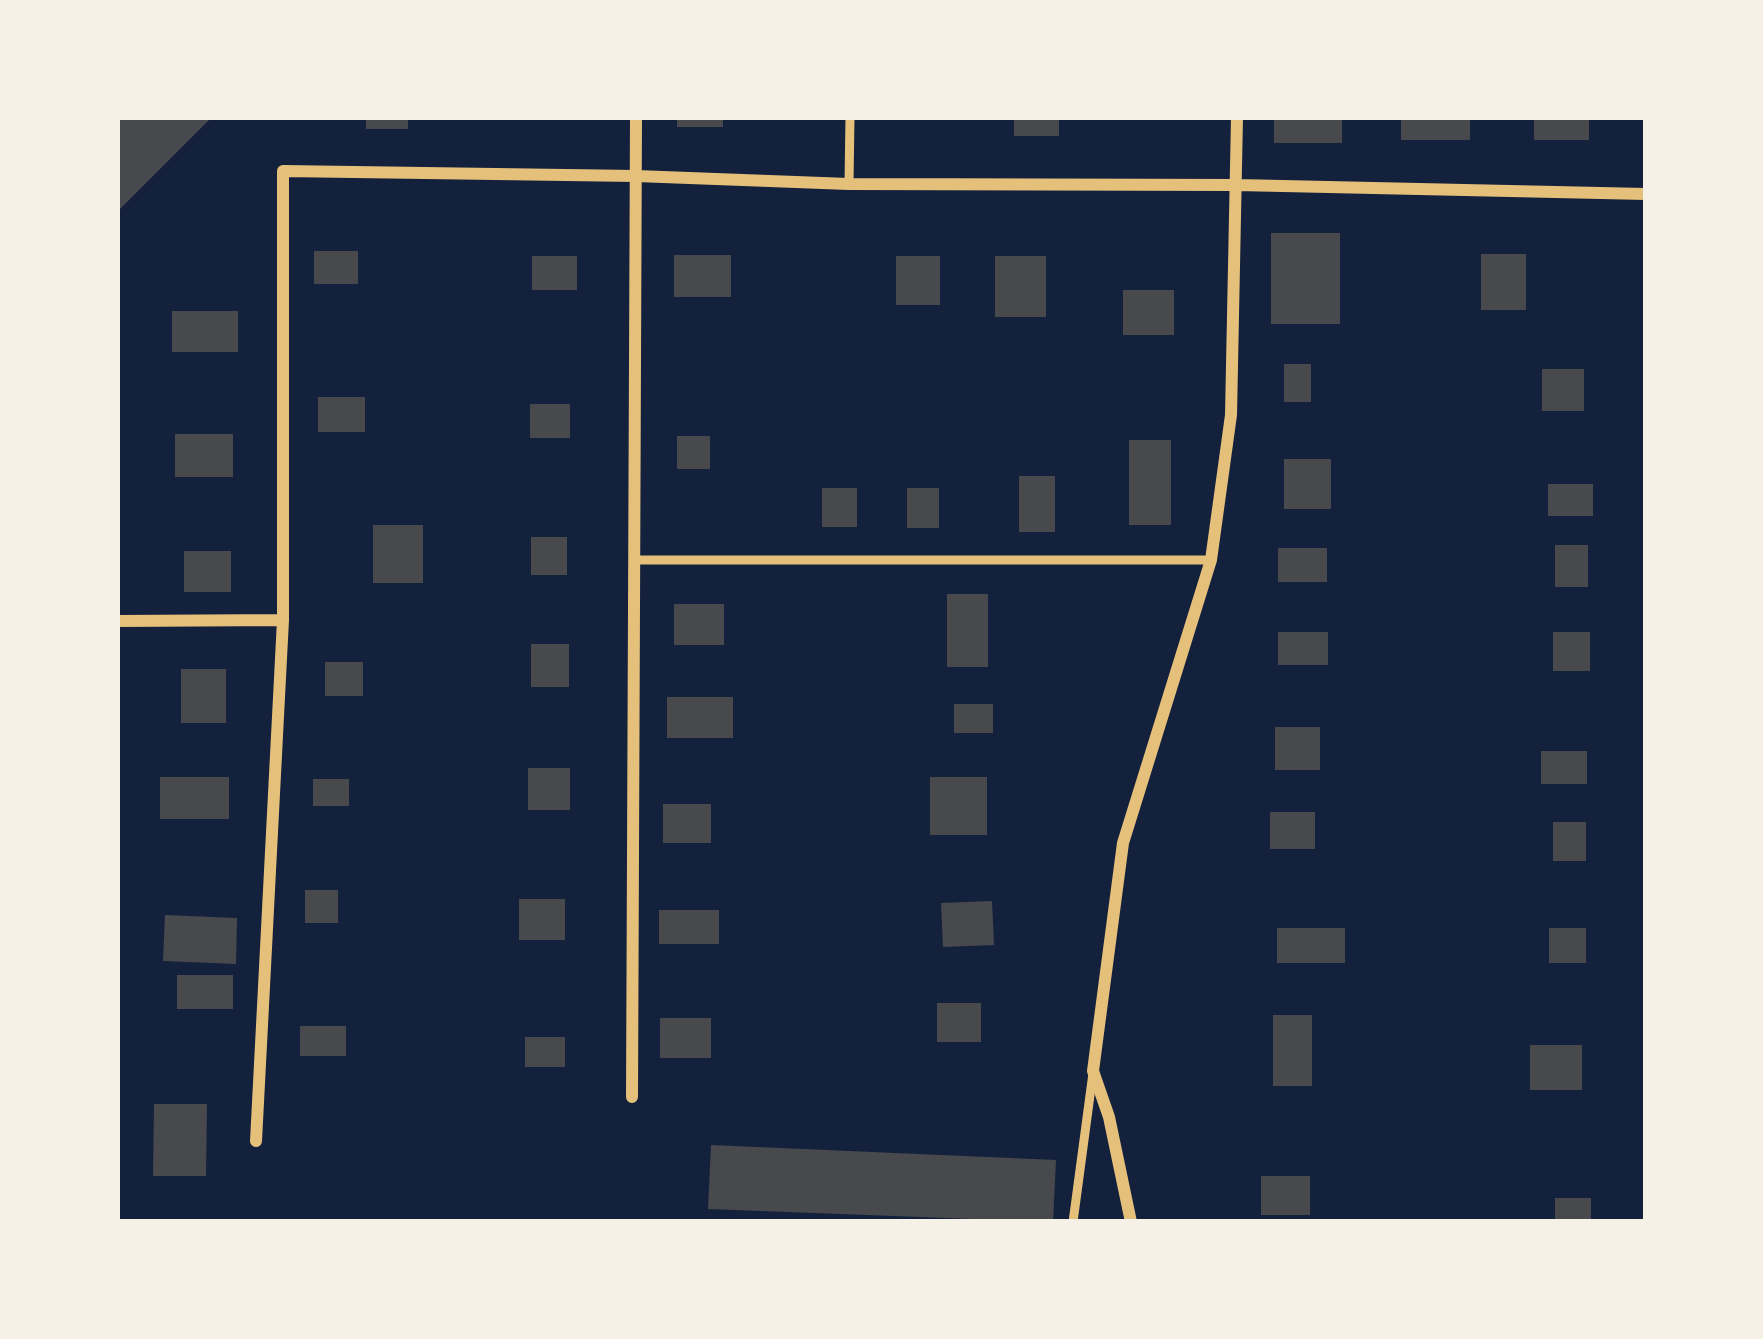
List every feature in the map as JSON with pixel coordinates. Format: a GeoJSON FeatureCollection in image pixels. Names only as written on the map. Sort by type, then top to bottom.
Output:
{"type":"FeatureCollection","features":[{"type":"Feature","properties":{"kind":"street"},"geometry":{"type":"LineString","coordinates":[[632,1096],[636,117]]}},
{"type":"Feature","properties":{"kind":"street"},"geometry":{"type":"LineString","coordinates":[[1131,1222],[1109,1117],[1093,1071],[1123,843],[1211,560],[1231,415],[1237,117]]}},
{"type":"Feature","properties":{"kind":"street"},"geometry":{"type":"LineString","coordinates":[[256,1141],[283,620],[283,170],[850,184],[1237,184],[1646,194]]}},
{"type":"Feature","properties":{"kind":"street"},"geometry":{"type":"LineString","coordinates":[[117,621],[283,620]]}},
{"type":"Feature","properties":{"kind":"lane"},"geometry":{"type":"LineString","coordinates":[[850,117],[850,184]]}},
{"type":"Feature","properties":{"kind":"lane"},"geometry":{"type":"LineString","coordinates":[[634,560],[1211,560]]}},
{"type":"Feature","properties":{"kind":"lane"},"geometry":{"type":"LineString","coordinates":[[1073,1222],[1093,1071]]}},
{"type":"Feature","properties":{"kind":"building"},"geometry":{"type":"Polygon","coordinates":[[[212,117],[117,212],[117,119],[212,117]]]}},
{"type":"Feature","properties":{"kind":"building"},"geometry":{"type":"Polygon","coordinates":[[[366,117],[408,117],[408,129],[366,129],[366,117]]]}},
{"type":"Feature","properties":{"kind":"building"},"geometry":{"type":"Polygon","coordinates":[[[677,117],[723,117],[723,127],[677,127],[677,117]]]}},
{"type":"Feature","properties":{"kind":"building"},"geometry":{"type":"Polygon","coordinates":[[[1014,117],[1059,117],[1059,136],[1014,136],[1014,117]]]}},
{"type":"Feature","properties":{"kind":"building"},"geometry":{"type":"Polygon","coordinates":[[[1274,117],[1342,117],[1342,143],[1274,143],[1274,117]]]}},
{"type":"Feature","properties":{"kind":"building"},"geometry":{"type":"Polygon","coordinates":[[[1401,117],[1470,117],[1470,140],[1401,140],[1401,117]]]}},
{"type":"Feature","properties":{"kind":"building"},"geometry":{"type":"Polygon","coordinates":[[[1534,117],[1589,117],[1589,140],[1534,140],[1534,117]]]}},
{"type":"Feature","properties":{"kind":"building"},"geometry":{"type":"Polygon","coordinates":[[[1271,233],[1340,233],[1340,324],[1271,324],[1271,233]]]}},
{"type":"Feature","properties":{"kind":"building"},"geometry":{"type":"Polygon","coordinates":[[[314,251],[358,251],[358,284],[314,284],[314,251]]]}},
{"type":"Feature","properties":{"kind":"building"},"geometry":{"type":"Polygon","coordinates":[[[1481,254],[1526,254],[1526,310],[1481,310],[1481,254]]]}},
{"type":"Feature","properties":{"kind":"building"},"geometry":{"type":"Polygon","coordinates":[[[674,255],[731,255],[731,297],[674,297],[674,255]]]}},
{"type":"Feature","properties":{"kind":"building"},"geometry":{"type":"Polygon","coordinates":[[[532,256],[577,256],[577,290],[532,290],[532,256]]]}},
{"type":"Feature","properties":{"kind":"building"},"geometry":{"type":"Polygon","coordinates":[[[896,256],[940,256],[940,305],[896,305],[896,256]]]}},
{"type":"Feature","properties":{"kind":"building"},"geometry":{"type":"Polygon","coordinates":[[[995,256],[1046,256],[1046,317],[995,317],[995,256]]]}},
{"type":"Feature","properties":{"kind":"building"},"geometry":{"type":"Polygon","coordinates":[[[1123,290],[1174,290],[1174,335],[1123,335],[1123,290]]]}},
{"type":"Feature","properties":{"kind":"building"},"geometry":{"type":"Polygon","coordinates":[[[172,311],[238,311],[238,352],[172,352],[172,311]]]}},
{"type":"Feature","properties":{"kind":"building"},"geometry":{"type":"Polygon","coordinates":[[[1284,364],[1311,364],[1311,402],[1284,402],[1284,364]]]}},
{"type":"Feature","properties":{"kind":"building"},"geometry":{"type":"Polygon","coordinates":[[[1542,369],[1584,369],[1584,411],[1542,411],[1542,369]]]}},
{"type":"Feature","properties":{"kind":"building"},"geometry":{"type":"Polygon","coordinates":[[[318,397],[365,397],[365,432],[318,432],[318,397]]]}},
{"type":"Feature","properties":{"kind":"building"},"geometry":{"type":"Polygon","coordinates":[[[530,404],[570,404],[570,438],[530,438],[530,404]]]}},
{"type":"Feature","properties":{"kind":"building"},"geometry":{"type":"Polygon","coordinates":[[[175,434],[233,434],[233,477],[175,477],[175,434]]]}},
{"type":"Feature","properties":{"kind":"building"},"geometry":{"type":"Polygon","coordinates":[[[677,436],[710,436],[710,469],[677,469],[677,436]]]}},
{"type":"Feature","properties":{"kind":"building"},"geometry":{"type":"Polygon","coordinates":[[[1129,440],[1171,440],[1171,525],[1129,525],[1129,440]]]}},
{"type":"Feature","properties":{"kind":"building"},"geometry":{"type":"Polygon","coordinates":[[[1284,459],[1331,459],[1331,509],[1284,509],[1284,459]]]}},
{"type":"Feature","properties":{"kind":"building"},"geometry":{"type":"Polygon","coordinates":[[[1019,476],[1055,476],[1055,532],[1019,532],[1019,476]]]}},
{"type":"Feature","properties":{"kind":"building"},"geometry":{"type":"Polygon","coordinates":[[[1548,484],[1593,484],[1593,516],[1548,516],[1548,484]]]}},
{"type":"Feature","properties":{"kind":"building"},"geometry":{"type":"Polygon","coordinates":[[[822,488],[857,488],[857,527],[822,527],[822,488]]]}},
{"type":"Feature","properties":{"kind":"building"},"geometry":{"type":"Polygon","coordinates":[[[907,488],[939,488],[939,528],[907,528],[907,488]]]}},
{"type":"Feature","properties":{"kind":"building"},"geometry":{"type":"Polygon","coordinates":[[[373,525],[423,525],[423,583],[373,583],[373,525]]]}},
{"type":"Feature","properties":{"kind":"building"},"geometry":{"type":"Polygon","coordinates":[[[531,537],[567,537],[567,575],[531,575],[531,537]]]}},
{"type":"Feature","properties":{"kind":"building"},"geometry":{"type":"Polygon","coordinates":[[[1555,545],[1588,545],[1588,587],[1555,587],[1555,545]]]}},
{"type":"Feature","properties":{"kind":"building"},"geometry":{"type":"Polygon","coordinates":[[[1278,548],[1327,548],[1327,582],[1278,582],[1278,548]]]}},
{"type":"Feature","properties":{"kind":"building"},"geometry":{"type":"Polygon","coordinates":[[[184,551],[231,551],[231,592],[184,592],[184,551]]]}},
{"type":"Feature","properties":{"kind":"building"},"geometry":{"type":"Polygon","coordinates":[[[947,594],[988,594],[988,667],[947,667],[947,594]]]}},
{"type":"Feature","properties":{"kind":"building"},"geometry":{"type":"Polygon","coordinates":[[[674,604],[724,604],[724,645],[674,645],[674,604]]]}},
{"type":"Feature","properties":{"kind":"building"},"geometry":{"type":"Polygon","coordinates":[[[1278,632],[1328,632],[1328,665],[1278,665],[1278,632]]]}},
{"type":"Feature","properties":{"kind":"building"},"geometry":{"type":"Polygon","coordinates":[[[1553,632],[1590,632],[1590,671],[1553,671],[1553,632]]]}},
{"type":"Feature","properties":{"kind":"building"},"geometry":{"type":"Polygon","coordinates":[[[531,644],[569,644],[569,687],[531,687],[531,644]]]}},
{"type":"Feature","properties":{"kind":"building"},"geometry":{"type":"Polygon","coordinates":[[[325,662],[363,662],[363,696],[325,696],[325,662]]]}},
{"type":"Feature","properties":{"kind":"building"},"geometry":{"type":"Polygon","coordinates":[[[181,669],[226,669],[226,723],[181,723],[181,669]]]}},
{"type":"Feature","properties":{"kind":"building"},"geometry":{"type":"Polygon","coordinates":[[[667,697],[733,697],[733,738],[667,738],[667,697]]]}},
{"type":"Feature","properties":{"kind":"building"},"geometry":{"type":"Polygon","coordinates":[[[954,704],[993,704],[993,733],[954,733],[954,704]]]}},
{"type":"Feature","properties":{"kind":"building"},"geometry":{"type":"Polygon","coordinates":[[[1275,727],[1320,727],[1320,770],[1275,770],[1275,727]]]}},
{"type":"Feature","properties":{"kind":"building"},"geometry":{"type":"Polygon","coordinates":[[[1541,751],[1587,751],[1587,784],[1541,784],[1541,751]]]}},
{"type":"Feature","properties":{"kind":"building"},"geometry":{"type":"Polygon","coordinates":[[[528,768],[570,768],[570,810],[528,810],[528,768]]]}},
{"type":"Feature","properties":{"kind":"building"},"geometry":{"type":"Polygon","coordinates":[[[160,777],[229,777],[229,819],[160,819],[160,777]]]}},
{"type":"Feature","properties":{"kind":"building"},"geometry":{"type":"Polygon","coordinates":[[[930,777],[987,777],[987,835],[930,835],[930,777]]]}},
{"type":"Feature","properties":{"kind":"building"},"geometry":{"type":"Polygon","coordinates":[[[313,779],[349,779],[349,806],[313,806],[313,779]]]}},
{"type":"Feature","properties":{"kind":"building"},"geometry":{"type":"Polygon","coordinates":[[[663,804],[711,804],[711,843],[663,843],[663,804]]]}},
{"type":"Feature","properties":{"kind":"building"},"geometry":{"type":"Polygon","coordinates":[[[1270,812],[1315,812],[1315,849],[1270,849],[1270,812]]]}},
{"type":"Feature","properties":{"kind":"building"},"geometry":{"type":"Polygon","coordinates":[[[1553,822],[1586,822],[1586,861],[1553,861],[1553,822]]]}},
{"type":"Feature","properties":{"kind":"building"},"geometry":{"type":"Polygon","coordinates":[[[305,890],[338,890],[338,923],[305,923],[305,890]]]}},
{"type":"Feature","properties":{"kind":"building"},"geometry":{"type":"Polygon","coordinates":[[[519,899],[565,899],[565,940],[519,940],[519,899]]]}},
{"type":"Feature","properties":{"kind":"building"},"geometry":{"type":"Polygon","coordinates":[[[992,901],[994,945],[943,947],[941,903],[992,901]]]}},
{"type":"Feature","properties":{"kind":"building"},"geometry":{"type":"Polygon","coordinates":[[[659,910],[719,910],[719,944],[659,944],[659,910]]]}},
{"type":"Feature","properties":{"kind":"building"},"geometry":{"type":"Polygon","coordinates":[[[165,915],[237,918],[236,964],[163,961],[165,915]]]}},
{"type":"Feature","properties":{"kind":"building"},"geometry":{"type":"Polygon","coordinates":[[[1277,928],[1345,928],[1345,963],[1277,963],[1277,928]]]}},
{"type":"Feature","properties":{"kind":"building"},"geometry":{"type":"Polygon","coordinates":[[[1549,928],[1586,928],[1586,963],[1549,963],[1549,928]]]}},
{"type":"Feature","properties":{"kind":"building"},"geometry":{"type":"Polygon","coordinates":[[[177,975],[233,975],[233,1009],[177,1009],[177,975]]]}},
{"type":"Feature","properties":{"kind":"building"},"geometry":{"type":"Polygon","coordinates":[[[937,1003],[981,1003],[981,1042],[937,1042],[937,1003]]]}},
{"type":"Feature","properties":{"kind":"building"},"geometry":{"type":"Polygon","coordinates":[[[1273,1015],[1312,1015],[1312,1086],[1273,1086],[1273,1015]]]}},
{"type":"Feature","properties":{"kind":"building"},"geometry":{"type":"Polygon","coordinates":[[[660,1018],[711,1018],[711,1058],[660,1058],[660,1018]]]}},
{"type":"Feature","properties":{"kind":"building"},"geometry":{"type":"Polygon","coordinates":[[[300,1026],[346,1026],[346,1056],[300,1056],[300,1026]]]}},
{"type":"Feature","properties":{"kind":"building"},"geometry":{"type":"Polygon","coordinates":[[[525,1037],[565,1037],[565,1067],[525,1067],[525,1037]]]}},
{"type":"Feature","properties":{"kind":"building"},"geometry":{"type":"Polygon","coordinates":[[[1530,1045],[1582,1045],[1582,1090],[1530,1090],[1530,1045]]]}},
{"type":"Feature","properties":{"kind":"building"},"geometry":{"type":"Polygon","coordinates":[[[154,1104],[207,1104],[206,1176],[153,1176],[154,1104]]]}},
{"type":"Feature","properties":{"kind":"building"},"geometry":{"type":"Polygon","coordinates":[[[711,1145],[1056,1160],[1053,1222],[708,1209],[711,1145]]]}},
{"type":"Feature","properties":{"kind":"building"},"geometry":{"type":"Polygon","coordinates":[[[1261,1176],[1310,1176],[1310,1215],[1261,1215],[1261,1176]]]}},
{"type":"Feature","properties":{"kind":"building"},"geometry":{"type":"Polygon","coordinates":[[[1555,1198],[1591,1198],[1591,1222],[1555,1222],[1555,1198]]]}}]}
